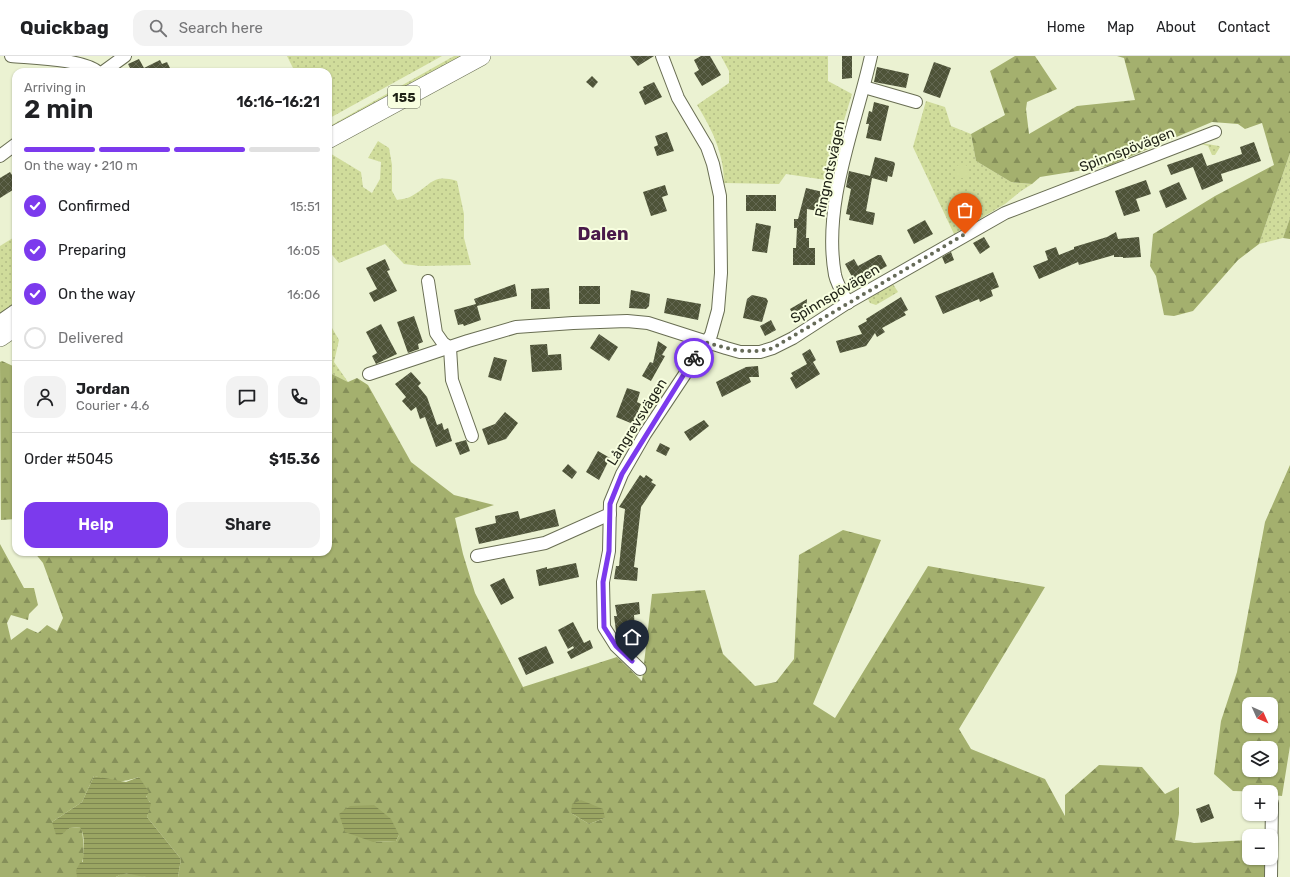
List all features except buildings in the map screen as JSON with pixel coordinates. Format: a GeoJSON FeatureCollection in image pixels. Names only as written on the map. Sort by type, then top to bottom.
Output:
{"type":"FeatureCollection","features":[{"type":"Feature","properties":{"kind":"main road","name":"155"},"geometry":{"type":"LineString","coordinates":[[332,137],[481,56]]}},
{"type":"Feature","properties":{"kind":"main road"},"geometry":{"type":"LineString","coordinates":[[0,337],[12,329]]}},
{"type":"Feature","properties":{"kind":"street"},"geometry":{"type":"LineString","coordinates":[[11,56],[79,63],[92,68]]}},
{"type":"Feature","properties":{"kind":"street"},"geometry":{"type":"LineString","coordinates":[[108,68],[125,56]]}},
{"type":"Feature","properties":{"kind":"street","name":"Långrevsvägen"},"geometry":{"type":"LineString","coordinates":[[640,669],[616,646],[604,627],[603,582],[609,551],[610,504],[622,474],[714,327],[718,310],[722,241],[720,196],[713,164],[707,147],[678,98],[662,56]]}},
{"type":"Feature","properties":{"kind":"street","name":"Ringnotsvägen"},"geometry":{"type":"LineString","coordinates":[[848,302],[836,275],[832,234],[835,204],[850,135],[864,88],[871,56]]}},
{"type":"Feature","properties":{"kind":"street"},"geometry":{"type":"LineString","coordinates":[[864,88],[916,102]]}},
{"type":"Feature","properties":{"kind":"street","name":"Spinnspövägen"},"geometry":{"type":"LineString","coordinates":[[369,374],[516,327],[627,321],[663,326],[705,342],[740,352],[760,352],[773,348],[793,338],[848,302],[1005,213],[1215,132]]}},
{"type":"Feature","properties":{"kind":"street"},"geometry":{"type":"LineString","coordinates":[[0,156],[12,147]]}},
{"type":"Feature","properties":{"kind":"street"},"geometry":{"type":"LineString","coordinates":[[428,281],[436,333],[443,343],[450,348],[452,380],[472,436]]}},
{"type":"Feature","properties":{"kind":"street"},"geometry":{"type":"LineString","coordinates":[[0,321],[12,313]]}},
{"type":"Feature","properties":{"kind":"street"},"geometry":{"type":"LineString","coordinates":[[477,556],[545,543],[610,514]]}},
{"type":"Feature","properties":{"kind":"street"},"geometry":{"type":"LineString","coordinates":[[1271,877],[1272,821]]}},
{"type":"Feature","properties":{"kind":"shaded area"},"geometry":{"type":"Polygon","coordinates":[[[287,56],[442,56],[332,117],[332,68],[293,68],[287,56]]]}},
{"type":"Feature","properties":{"kind":"shaded area"},"geometry":{"type":"Polygon","coordinates":[[[454,56],[467,56],[332,129],[332,125],[454,56]]]}},
{"type":"Feature","properties":{"kind":"shaded area"},"geometry":{"type":"Polygon","coordinates":[[[721,56],[828,56],[828,81],[852,94],[826,180],[786,174],[779,184],[724,183],[722,162],[716,142],[708,123],[697,105],[729,83],[729,71],[721,56]]]}},
{"type":"Feature","properties":{"kind":"shaded area"},"geometry":{"type":"Polygon","coordinates":[[[926,101],[945,107],[951,126],[971,134],[976,161],[1011,182],[1032,184],[1005,204],[954,234],[913,147],[926,101]]]}},
{"type":"Feature","properties":{"kind":"shaded area"},"geometry":{"type":"Polygon","coordinates":[[[378,141],[389,148],[392,165],[392,191],[397,200],[411,196],[438,179],[457,181],[464,214],[464,238],[471,265],[421,266],[404,264],[385,244],[339,263],[332,255],[332,154],[361,172],[363,187],[372,193],[380,179],[381,162],[368,158],[378,141]]]}},
{"type":"Feature","properties":{"kind":"shaded area"},"geometry":{"type":"Polygon","coordinates":[[[1201,143],[1220,147],[1215,155],[1212,155],[1208,146],[1201,143]]]}},
{"type":"Feature","properties":{"kind":"shaded area"},"geometry":{"type":"Polygon","coordinates":[[[1290,153],[1290,218],[1283,238],[1259,244],[1290,153]]]}},
{"type":"Feature","properties":{"kind":"shaded area"},"geometry":{"type":"Polygon","coordinates":[[[959,164],[965,164],[969,168],[969,174],[965,178],[959,178],[955,174],[955,168],[959,164]]]}},
{"type":"Feature","properties":{"kind":"shaded area"},"geometry":{"type":"Polygon","coordinates":[[[12,238],[12,312],[0,321],[0,246],[12,238]]]}},
{"type":"Feature","properties":{"kind":"shaded area"},"geometry":{"type":"Polygon","coordinates":[[[893,284],[898,292],[876,305],[870,303],[868,299],[893,284]]]}},
{"type":"Feature","properties":{"kind":"shaded area"},"geometry":{"type":"Polygon","coordinates":[[[332,328],[339,340],[334,362],[348,382],[332,374],[332,328]]]}},
{"type":"Feature","properties":{"kind":"shaded area"},"geometry":{"type":"Polygon","coordinates":[[[94,776],[126,782],[139,777],[149,792],[146,796],[151,804],[147,817],[181,859],[178,877],[146,877],[123,874],[116,877],[77,877],[76,870],[81,861],[83,862],[84,839],[82,831],[80,827],[70,828],[61,835],[56,835],[52,822],[82,802],[94,776]]]}},
{"type":"Feature","properties":{"kind":"shaded area"},"geometry":{"type":"Polygon","coordinates":[[[581,800],[603,809],[605,818],[589,824],[571,813],[572,804],[581,800]]]}},
{"type":"Feature","properties":{"kind":"shaded area"},"geometry":{"type":"Polygon","coordinates":[[[374,805],[391,819],[399,835],[396,841],[373,842],[345,832],[339,814],[350,806],[374,805]]]}},
{"type":"Feature","properties":{"kind":"green space"},"geometry":{"type":"Polygon","coordinates":[[[1015,56],[1035,56],[1057,89],[1027,102],[1026,109],[1029,134],[1077,106],[1135,100],[1124,58],[1117,56],[1290,56],[1290,153],[1259,244],[1238,260],[1193,311],[1174,316],[1164,315],[1156,276],[1150,266],[1153,234],[1215,196],[1274,165],[1262,123],[1245,129],[1238,124],[1212,122],[1108,166],[1040,177],[1032,184],[1011,182],[976,161],[971,134],[1005,115],[990,71],[1015,56]]]}},
{"type":"Feature","properties":{"kind":"green space"},"geometry":{"type":"Polygon","coordinates":[[[1290,218],[1290,239],[1283,238],[1290,218]]]}},
{"type":"Feature","properties":{"kind":"green space"},"geometry":{"type":"Polygon","coordinates":[[[2,361],[12,366],[12,519],[1,520],[0,362],[2,361]]]}},
{"type":"Feature","properties":{"kind":"green space"},"geometry":{"type":"Polygon","coordinates":[[[332,374],[348,382],[357,378],[368,385],[411,462],[454,495],[494,505],[455,518],[463,554],[475,593],[523,687],[617,657],[642,681],[652,594],[705,590],[723,654],[755,686],[776,682],[794,659],[799,555],[843,530],[881,540],[813,704],[835,718],[928,566],[1045,587],[959,729],[971,749],[1045,779],[1065,816],[1065,795],[1099,765],[1142,767],[1165,794],[1179,787],[1179,814],[1175,840],[1194,843],[1242,840],[1242,865],[1265,865],[1265,877],[178,877],[181,859],[147,817],[150,802],[139,777],[116,781],[94,776],[82,802],[52,822],[61,834],[70,828],[81,827],[82,829],[83,860],[77,870],[77,877],[0,877],[0,544],[24,588],[34,588],[38,605],[29,614],[28,620],[11,615],[7,623],[11,640],[27,628],[38,633],[47,625],[57,631],[63,618],[43,563],[37,556],[332,556],[332,374]],[[571,813],[589,824],[605,818],[571,813]],[[399,835],[373,842],[396,841],[399,835]]]}},
{"type":"Feature","properties":{"kind":"green space"},"geometry":{"type":"Polygon","coordinates":[[[1290,465],[1290,746],[1282,796],[1278,796],[1278,785],[1242,785],[1242,791],[1233,791],[1214,774],[1221,721],[1237,672],[1265,522],[1290,465]]]}},
{"type":"Feature","properties":{"kind":"green space"},"geometry":{"type":"Polygon","coordinates":[[[121,874],[137,874],[146,877],[116,877],[121,874]]]}},
{"type":"Feature","properties":{"kind":"way so far"},"geometry":{"type":"LineString","coordinates":[[694,358],[705,342],[740,352],[760,352],[773,348],[793,338],[848,302],[965,234]]}},
{"type":"Feature","properties":{"kind":"district","name":"Dalen"},"geometry":{"type":"Point","coordinates":[603,234]}},
{"type":"Feature","properties":{"kind":"route"},"geometry":{"type":"LineString","coordinates":[[632,661],[625,652],[616,646],[604,627],[602,610],[603,582],[609,551],[610,504],[622,474],[635,454],[645,434],[694,358]]}}]}
